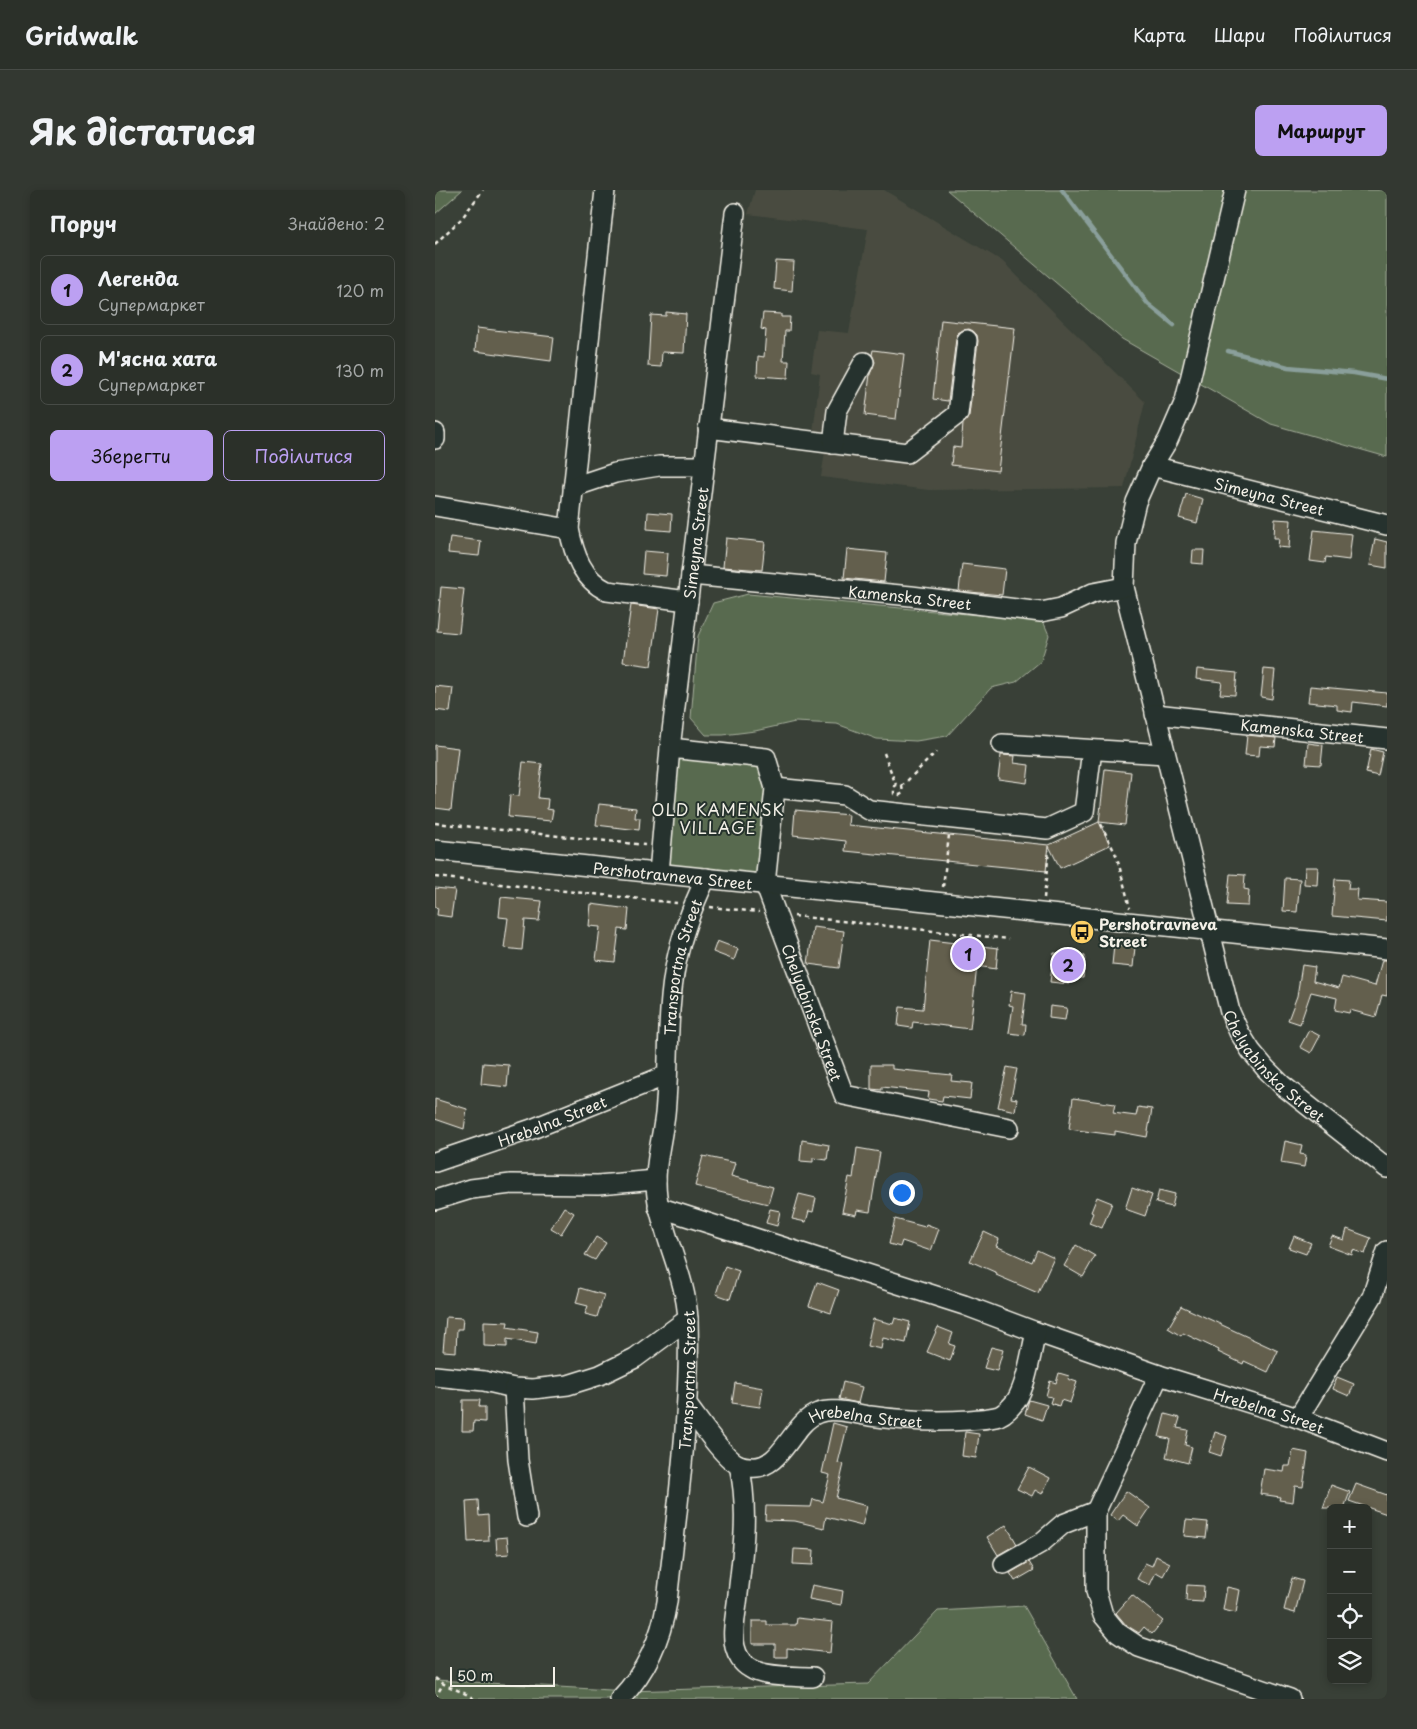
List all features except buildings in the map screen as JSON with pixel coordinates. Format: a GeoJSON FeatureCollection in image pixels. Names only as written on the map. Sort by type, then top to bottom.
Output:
{"type":"FeatureCollection","features":[{"type":"Feature","properties":{"kind":"street"},"geometry":{"type":"LineString","coordinates":[[605,190],[569,529],[574,554],[589,578],[597,586],[607,591],[688,601]]}},
{"type":"Feature","properties":{"kind":"street","name":"Chelyabinska Street"},"geometry":{"type":"LineString","coordinates":[[1235,190],[1185,401],[1168,440],[1152,466],[1136,502],[1126,543],[1124,587],[1230,1012],[1239,1032],[1251,1051],[1282,1085],[1387,1168]]}},
{"type":"Feature","properties":{"kind":"street","name":"Simeyna Street"},"geometry":{"type":"LineString","coordinates":[[659,873],[670,748],[735,213]]}},
{"type":"Feature","properties":{"kind":"street"},"geometry":{"type":"LineString","coordinates":[[708,428],[907,454],[958,414],[967,340]]}},
{"type":"Feature","properties":{"kind":"street"},"geometry":{"type":"LineString","coordinates":[[833,444],[837,411],[864,362]]}},
{"type":"Feature","properties":{"kind":"street"},"geometry":{"type":"LineString","coordinates":[[435,433],[435,439]]}},
{"type":"Feature","properties":{"kind":"street"},"geometry":{"type":"LineString","coordinates":[[573,488],[615,473],[659,466],[704,466]]}},
{"type":"Feature","properties":{"kind":"street","name":"Simeyna Street"},"geometry":{"type":"LineString","coordinates":[[1152,466],[1387,526]]}},
{"type":"Feature","properties":{"kind":"street"},"geometry":{"type":"LineString","coordinates":[[435,506],[569,529]]}},
{"type":"Feature","properties":{"kind":"street","name":"Kamenska Street"},"geometry":{"type":"LineString","coordinates":[[691,575],[911,596],[1041,612],[1061,608],[1093,593],[1124,587]]}},
{"type":"Feature","properties":{"kind":"street","name":"Kamenska Street"},"geometry":{"type":"LineString","coordinates":[[1155,714],[1387,739]]}},
{"type":"Feature","properties":{"kind":"street"},"geometry":{"type":"LineString","coordinates":[[1002,744],[1165,754]]}},
{"type":"Feature","properties":{"kind":"street"},"geometry":{"type":"LineString","coordinates":[[670,748],[766,758],[775,788],[765,884]]}},
{"type":"Feature","properties":{"kind":"street"},"geometry":{"type":"LineString","coordinates":[[775,788],[845,795],[869,810],[1047,829],[1084,812],[1091,750]]}},
{"type":"Feature","properties":{"kind":"street","name":"Pershotravneva Street"},"geometry":{"type":"LineString","coordinates":[[435,850],[1387,949]]}},
{"type":"Feature","properties":{"kind":"street","name":"Transportna Street"},"geometry":{"type":"LineString","coordinates":[[620,1699],[637,1680],[651,1656],[665,1616],[687,1405],[688,1319],[686,1297],[659,1207],[655,1180],[665,1113],[672,994],[676,964],[683,934],[693,905],[706,878]]}},
{"type":"Feature","properties":{"kind":"street","name":"Chelyabinska Street"},"geometry":{"type":"LineString","coordinates":[[765,884],[844,1095],[1009,1128]]}},
{"type":"Feature","properties":{"kind":"street","name":"Hrebelna Street"},"geometry":{"type":"LineString","coordinates":[[435,1162],[532,1129],[667,1075]]}},
{"type":"Feature","properties":{"kind":"street"},"geometry":{"type":"LineString","coordinates":[[435,1200],[471,1189],[511,1184],[598,1185],[655,1180]]}},
{"type":"Feature","properties":{"kind":"street","name":"Hrebelna Street"},"geometry":{"type":"LineString","coordinates":[[659,1207],[963,1304],[1159,1375],[1298,1418],[1387,1452]]}},
{"type":"Feature","properties":{"kind":"street"},"geometry":{"type":"LineString","coordinates":[[1298,1418],[1380,1300],[1387,1251]]}},
{"type":"Feature","properties":{"kind":"street"},"geometry":{"type":"LineString","coordinates":[[435,1376],[484,1381],[514,1388],[568,1385],[600,1375],[635,1358],[688,1319]]}},
{"type":"Feature","properties":{"kind":"street","name":"Hrebelna Street"},"geometry":{"type":"LineString","coordinates":[[739,1465],[753,1468],[765,1466],[778,1455],[804,1420],[819,1412],[834,1411],[905,1421],[939,1422],[999,1416],[1009,1409],[1017,1399],[1036,1332]]}},
{"type":"Feature","properties":{"kind":"street"},"geometry":{"type":"LineString","coordinates":[[1159,1375],[1096,1511],[1097,1591],[1103,1615],[1118,1633],[1139,1647],[1290,1699]]}},
{"type":"Feature","properties":{"kind":"street"},"geometry":{"type":"LineString","coordinates":[[514,1388],[518,1460],[527,1517]]}},
{"type":"Feature","properties":{"kind":"street"},"geometry":{"type":"LineString","coordinates":[[687,1405],[727,1456],[739,1465],[745,1507],[744,1548],[735,1627],[735,1646],[740,1659],[750,1669],[769,1675],[813,1677]]}},
{"type":"Feature","properties":{"kind":"street"},"geometry":{"type":"LineString","coordinates":[[1005,1564],[1041,1543],[1063,1524],[1096,1511]]}},
{"type":"Feature","properties":{"kind":"path"},"geometry":{"type":"LineString","coordinates":[[435,244],[462,218],[483,190]]}},
{"type":"Feature","properties":{"kind":"path"},"geometry":{"type":"LineString","coordinates":[[897,785],[893,791],[897,796],[903,793],[903,786],[936,752]]}},
{"type":"Feature","properties":{"kind":"path"},"geometry":{"type":"LineString","coordinates":[[884,753],[897,785]]}},
{"type":"Feature","properties":{"kind":"path"},"geometry":{"type":"LineString","coordinates":[[897,785],[903,786]]}},
{"type":"Feature","properties":{"kind":"path"},"geometry":{"type":"LineString","coordinates":[[942,902],[951,819]]}},
{"type":"Feature","properties":{"kind":"path"},"geometry":{"type":"LineString","coordinates":[[435,823],[661,847]]}},
{"type":"Feature","properties":{"kind":"path"},"geometry":{"type":"LineString","coordinates":[[1101,824],[1117,857],[1134,922]]}},
{"type":"Feature","properties":{"kind":"path"},"geometry":{"type":"LineString","coordinates":[[1042,913],[1049,850]]}},
{"type":"Feature","properties":{"kind":"path"},"geometry":{"type":"LineString","coordinates":[[435,877],[1009,939]]}},
{"type":"Feature","properties":{"kind":"path"},"geometry":{"type":"LineString","coordinates":[[435,1678],[443,1684],[465,1692],[474,1699]]}},
{"type":"Feature","properties":{"kind":"path"},"geometry":{"type":"LineString","coordinates":[[435,1698],[443,1684]]}},
{"type":"Feature","properties":{"kind":"shaded area"},"geometry":{"type":"Polygon","coordinates":[[[755,190],[884,190],[1002,261],[1145,402],[1124,488],[929,490],[821,477],[825,452],[811,450],[820,374],[811,372],[817,330],[849,333],[868,229],[748,214],[755,190]]]}},
{"type":"Feature","properties":{"kind":"green space"},"geometry":{"type":"Polygon","coordinates":[[[435,190],[462,190],[435,214],[435,190]]]}},
{"type":"Feature","properties":{"kind":"green space"},"geometry":{"type":"Polygon","coordinates":[[[947,190],[1387,190],[1387,457],[1271,424],[1122,339],[947,190]]]}},
{"type":"Feature","properties":{"kind":"green space"},"geometry":{"type":"Polygon","coordinates":[[[748,594],[1043,621],[1049,635],[1041,661],[1016,682],[991,688],[947,736],[916,741],[877,739],[837,724],[795,722],[755,731],[706,735],[691,718],[698,636],[713,603],[748,594]]]}},
{"type":"Feature","properties":{"kind":"green space"},"geometry":{"type":"Polygon","coordinates":[[[675,755],[761,763],[769,789],[760,878],[666,868],[675,755]]]}},
{"type":"Feature","properties":{"kind":"green space"},"geometry":{"type":"Polygon","coordinates":[[[1024,1606],[1077,1699],[435,1699],[435,1680],[628,1691],[868,1684],[938,1611],[1024,1606]]]}},
{"type":"Feature","properties":{"kind":"waterway"},"geometry":{"type":"LineString","coordinates":[[1062,190],[1148,304],[1174,325]]}},
{"type":"Feature","properties":{"kind":"waterway"},"geometry":{"type":"LineString","coordinates":[[1228,351],[1288,367],[1354,373],[1387,379]]}},
{"type":"Feature","properties":{"kind":"place","name":"Pershotravneva Street"},"geometry":{"type":"Point","coordinates":[1082,932]}},
{"type":"Feature","properties":{"kind":"place","name":"Легенда"},"geometry":{"type":"Point","coordinates":[968,954]}},
{"type":"Feature","properties":{"kind":"place","name":"М'ясна хата"},"geometry":{"type":"Point","coordinates":[1068,965]}},
{"type":"Feature","properties":{"kind":"district","name":"OLD KAMENSK VILLAGE"},"geometry":{"type":"Point","coordinates":[718,818]}}]}
